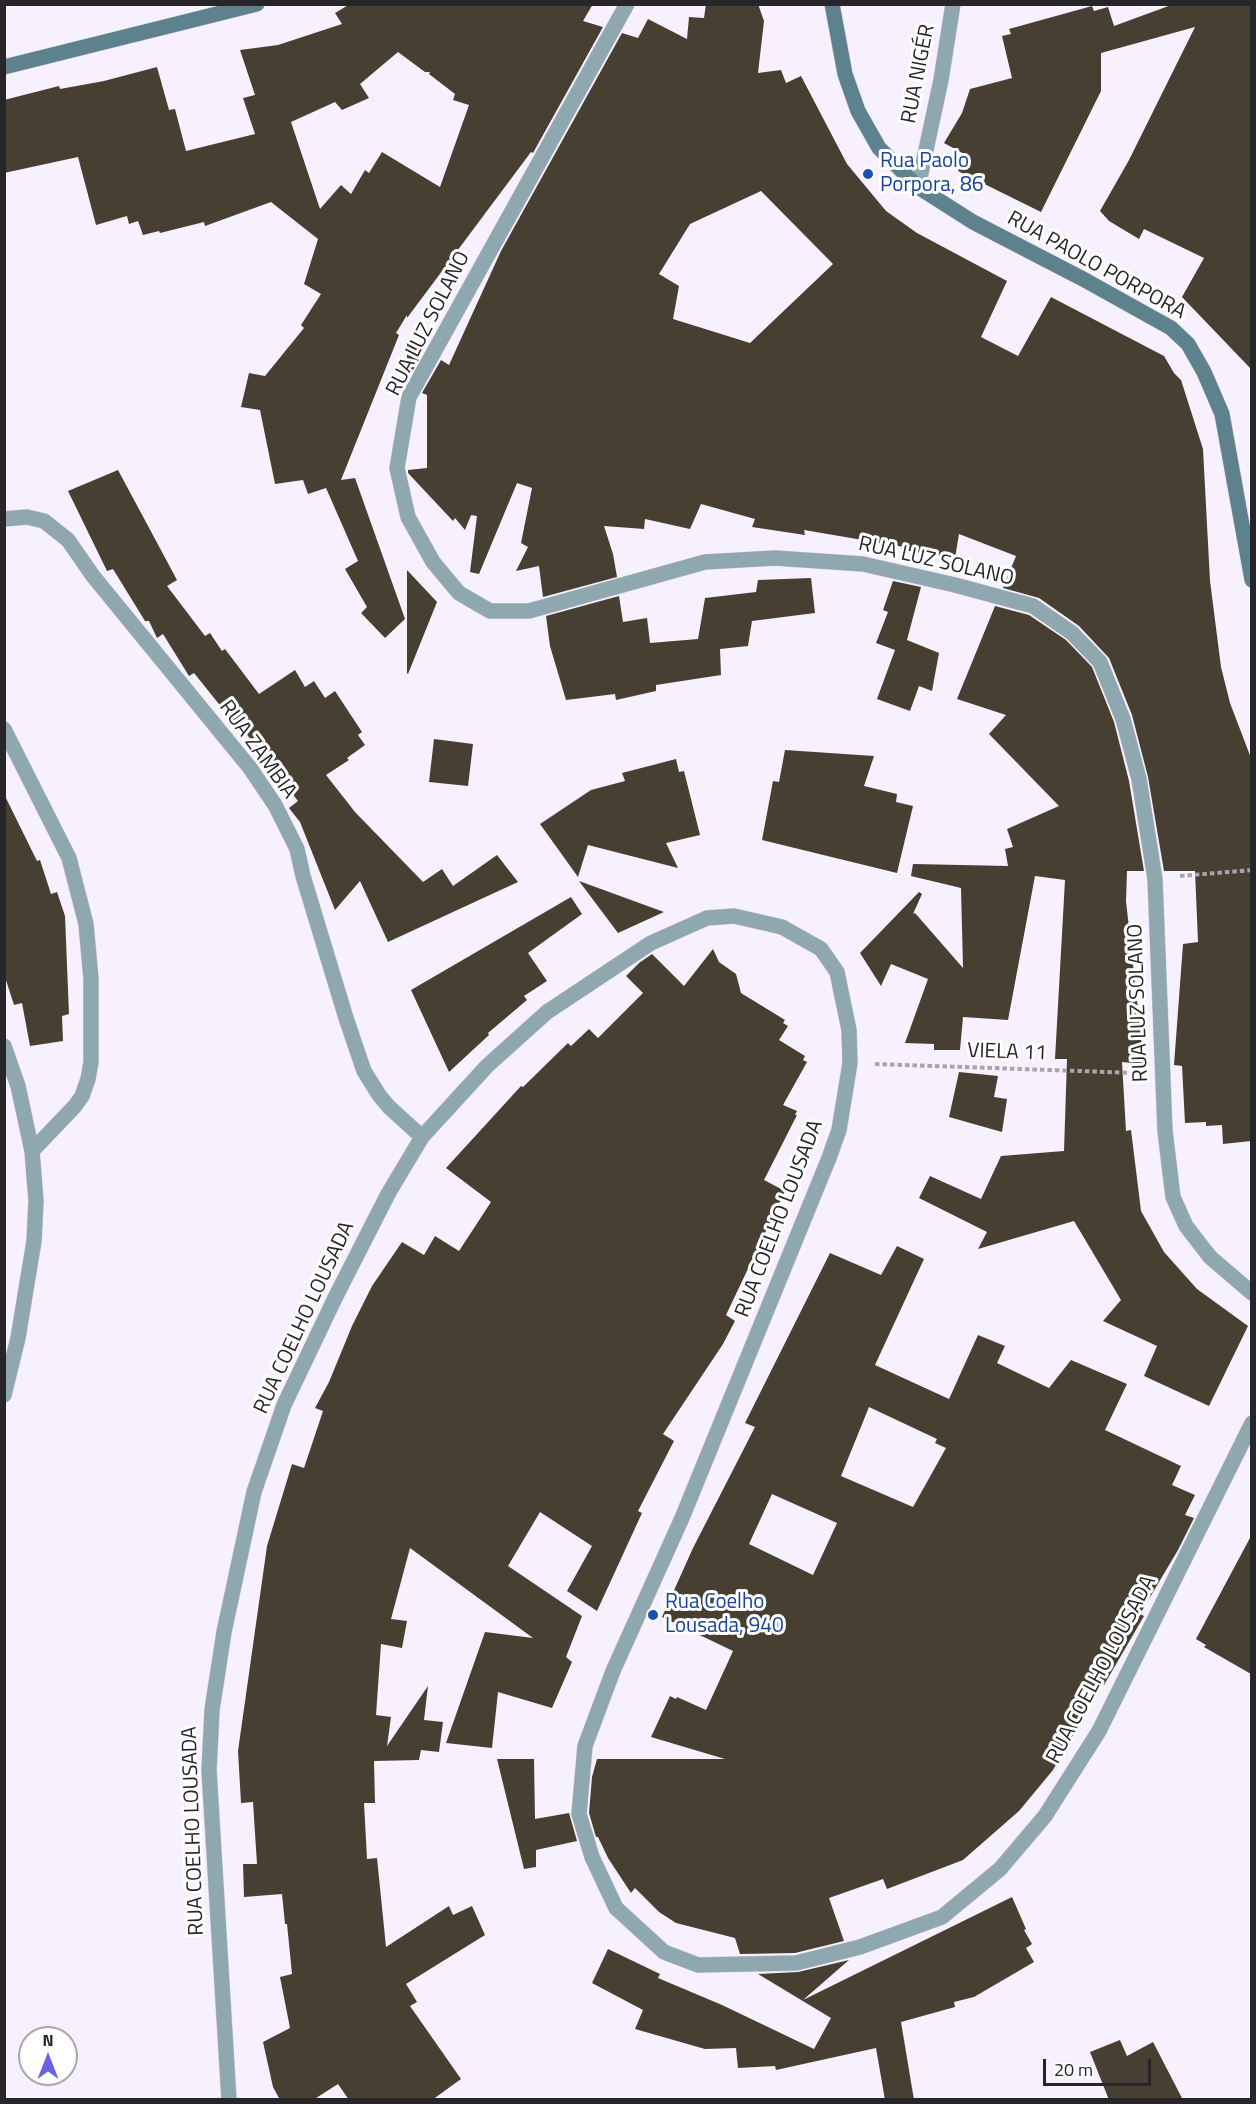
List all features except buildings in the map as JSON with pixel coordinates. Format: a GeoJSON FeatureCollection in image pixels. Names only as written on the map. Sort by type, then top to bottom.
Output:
{"type":"FeatureCollection","features":[{"type":"Feature","properties":{"kind":"street"},"geometry":{"type":"LineString","coordinates":[[4,67],[257,4]]}},
{"type":"Feature","properties":{"kind":"street","name":"RUA LUZ SOLANO"},"geometry":{"type":"LineString","coordinates":[[627,4],[410,397],[397,468],[408,517],[433,562],[459,593],[490,611],[529,611],[705,562],[775,558],[863,564],[955,585],[1033,606],[1072,633],[1100,662],[1123,719],[1139,779],[1155,879],[1165,1131],[1173,1197],[1186,1226],[1210,1257],[1251,1293]]}},
{"type":"Feature","properties":{"kind":"street","name":"RUA PAOLO PORPORA"},"geometry":{"type":"LineString","coordinates":[[832,4],[845,75],[858,111],[879,148],[918,187],[973,222],[1172,328],[1188,344],[1204,372],[1222,414],[1251,580]]}},
{"type":"Feature","properties":{"kind":"street","name":"RUA NIGÉR"},"geometry":{"type":"LineString","coordinates":[[918,187],[953,4]]}},
{"type":"Feature","properties":{"kind":"street","name":"RUA ZAMBIA"},"geometry":{"type":"LineString","coordinates":[[4,519],[27,517],[44,521],[68,540],[93,576],[250,768],[275,805],[297,849],[346,1018],[364,1071],[378,1095],[422,1137]]}},
{"type":"Feature","properties":{"kind":"street"},"geometry":{"type":"LineString","coordinates":[[4,729],[69,858],[86,924],[90,970],[91,1037],[88,1079],[82,1096],[75,1106],[32,1151]]}},
{"type":"Feature","properties":{"kind":"street","name":"RUA COELHO LOUSADA"},"geometry":{"type":"LineString","coordinates":[[229,2100],[209,1770],[212,1710],[224,1632],[254,1492],[284,1406],[383,1204],[422,1137],[487,1066],[547,1012],[651,943],[707,918],[734,916],[782,927],[821,949],[837,972],[849,1030],[850,1063],[839,1130],[829,1158],[682,1518],[613,1671],[585,1746],[579,1814],[592,1857],[616,1908],[664,1952],[698,1965],[796,1964],[860,1947],[942,1917],[1000,1869],[1046,1816],[1099,1731],[1251,1423]]}},
{"type":"Feature","properties":{"kind":"street"},"geometry":{"type":"LineString","coordinates":[[4,1046],[18,1086],[32,1151],[36,1201],[34,1241],[18,1338],[4,1395]]}},
{"type":"Feature","properties":{"kind":"path"},"geometry":{"type":"LineString","coordinates":[[1155,879],[1251,870]]}},
{"type":"Feature","properties":{"kind":"path","name":"VIELA 11"},"geometry":{"type":"LineString","coordinates":[[850,1063],[1163,1074]]}},
{"type":"Feature","properties":{"kind":"place","name":"Rua Paolo Porpora, 86"},"geometry":{"type":"Point","coordinates":[868,174]}},
{"type":"Feature","properties":{"kind":"place","name":"Rua Coelho Lousada, 940"},"geometry":{"type":"Point","coordinates":[653,1615]}}]}
